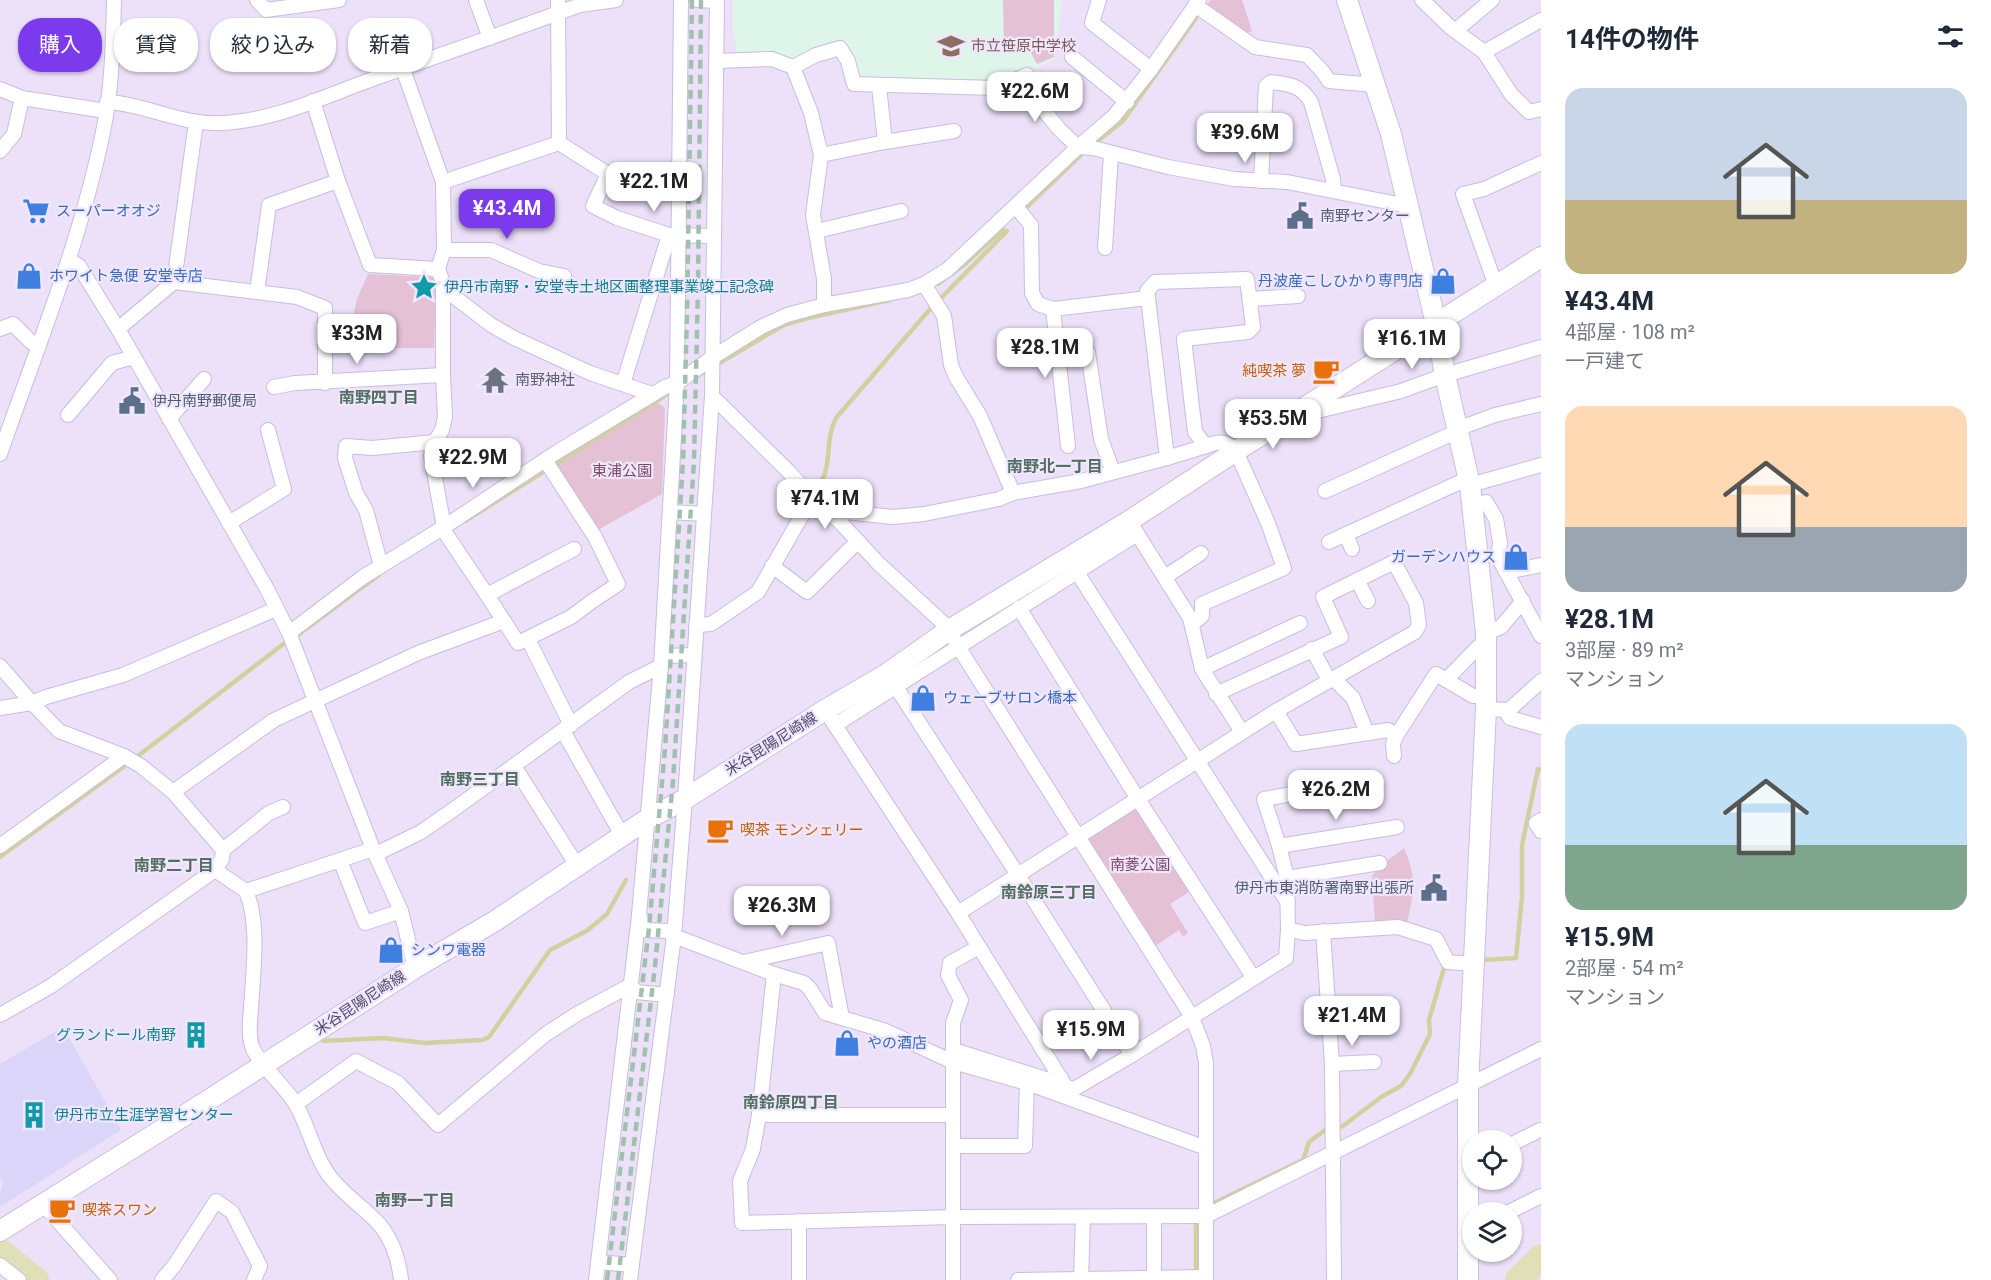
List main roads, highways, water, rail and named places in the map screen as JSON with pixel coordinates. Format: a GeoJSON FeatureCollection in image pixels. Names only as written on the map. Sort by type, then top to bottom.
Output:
{"type":"FeatureCollection","features":[{"type":"Feature","properties":{"kind":"main road"},"geometry":{"type":"LineString","coordinates":[[1347,0],[1391,134],[1436,324],[1472,505],[1492,705],[1474,964],[1468,1085],[1470,1130]]}},
{"type":"Feature","properties":{"kind":"main road","name":"米谷昆陽尼崎線"},"geometry":{"type":"LineString","coordinates":[[0,1231],[415,968],[495,921],[646,820],[830,718],[891,681],[949,630],[1073,564],[1133,528],[1236,451],[1541,257]]}},
{"type":"Feature","properties":{"kind":"main road"},"geometry":{"type":"LineString","coordinates":[[1468,1280],[1469,1262]]}},
{"type":"Feature","properties":{"kind":"waterway"},"geometry":{"type":"LineString","coordinates":[[1099,140],[1123,121],[1196,18]]}},
{"type":"Feature","properties":{"kind":"waterway"},"geometry":{"type":"LineString","coordinates":[[1028,206],[1081,155]]}},
{"type":"Feature","properties":{"kind":"waterway"},"geometry":{"type":"LineString","coordinates":[[938,284],[965,264],[1003,229]]}},
{"type":"Feature","properties":{"kind":"waterway"},"geometry":{"type":"LineString","coordinates":[[942,297],[1007,231]]}},
{"type":"Feature","properties":{"kind":"waterway"},"geometry":{"type":"LineString","coordinates":[[699,375],[784,325],[890,300]]}},
{"type":"Feature","properties":{"kind":"waterway"},"geometry":{"type":"LineString","coordinates":[[815,491],[825,473],[830,437],[836,418],[931,308]]}},
{"type":"Feature","properties":{"kind":"waterway"},"geometry":{"type":"LineString","coordinates":[[465,521],[674,390]]}},
{"type":"Feature","properties":{"kind":"waterway"},"geometry":{"type":"LineString","coordinates":[[299,634],[379,575]]}},
{"type":"Feature","properties":{"kind":"waterway"},"geometry":{"type":"LineString","coordinates":[[134,759],[286,642]]}},
{"type":"Feature","properties":{"kind":"waterway"},"geometry":{"type":"LineString","coordinates":[[0,857],[126,765]]}},
{"type":"Feature","properties":{"kind":"waterway"},"geometry":{"type":"LineString","coordinates":[[1483,960],[1516,958],[1522,897],[1522,845],[1538,769],[1541,770]]}},
{"type":"Feature","properties":{"kind":"waterway"},"geometry":{"type":"LineString","coordinates":[[323,1041],[383,1038],[425,1043],[482,1040],[489,1037],[550,950],[588,930],[607,914],[626,880]]}},
{"type":"Feature","properties":{"kind":"waterway"},"geometry":{"type":"LineString","coordinates":[[1211,1208],[1214,1203],[1303,1160],[1309,1142],[1325,1130],[1343,1126],[1381,1097],[1401,1086],[1410,1074],[1430,1034],[1429,1020],[1444,968],[1450,968]]}},
{"type":"Feature","properties":{"kind":"waterway"},"geometry":{"type":"LineString","coordinates":[[1196,1274],[1196,1226],[1202,1219]]}},
{"type":"Feature","properties":{"kind":"waterway"},"geometry":{"type":"LineString","coordinates":[[0,1251],[36,1280]]}},
{"type":"Feature","properties":{"kind":"waterway"},"geometry":{"type":"LineString","coordinates":[[1518,1280],[1541,1257]]}},
{"type":"Feature","properties":{"kind":"railway"},"geometry":{"type":"LineString","coordinates":[[607,1280],[649,928],[665,749],[683,461],[692,0]]}},
{"type":"Feature","properties":{"kind":"railway"},"geometry":{"type":"LineString","coordinates":[[618,1280],[655,966],[673,781],[694,461],[701,0]]}},
{"type":"Feature","properties":{"kind":"place","name":"市立笹原中学校"},"geometry":{"type":"Point","coordinates":[951,46]}},
{"type":"Feature","properties":{"kind":"place","name":"スーパーオオジ"},"geometry":{"type":"Point","coordinates":[36,211]}},
{"type":"Feature","properties":{"kind":"place","name":"南野センター"},"geometry":{"type":"Point","coordinates":[1300,216]}},
{"type":"Feature","properties":{"kind":"place","name":"ホワイト急便 安堂寺店"},"geometry":{"type":"Point","coordinates":[29,276]}},
{"type":"Feature","properties":{"kind":"place","name":"丹波産こしひかり専門店"},"geometry":{"type":"Point","coordinates":[1443,281]}},
{"type":"Feature","properties":{"kind":"place","name":"伊丹市南野・安堂寺土地区画整理事業竣工記念碑"},"geometry":{"type":"Point","coordinates":[424,287]}},
{"type":"Feature","properties":{"kind":"place","name":"純喫茶 夢"},"geometry":{"type":"Point","coordinates":[1326,371]}},
{"type":"Feature","properties":{"kind":"place","name":"南野神社"},"geometry":{"type":"Point","coordinates":[495,380]}},
{"type":"Feature","properties":{"kind":"place","name":"伊丹南野郵便局"},"geometry":{"type":"Point","coordinates":[132,401]}},
{"type":"Feature","properties":{"kind":"place","name":"ガーデンハウス"},"geometry":{"type":"Point","coordinates":[1516,557]}},
{"type":"Feature","properties":{"kind":"place","name":"ウェーブサロン橋本"},"geometry":{"type":"Point","coordinates":[923,698]}},
{"type":"Feature","properties":{"kind":"place","name":"喫茶 モンシェリー"},"geometry":{"type":"Point","coordinates":[720,830]}},
{"type":"Feature","properties":{"kind":"place","name":"伊丹市東消防署南野出張所"},"geometry":{"type":"Point","coordinates":[1434,888]}},
{"type":"Feature","properties":{"kind":"place","name":"シンワ電器"},"geometry":{"type":"Point","coordinates":[391,950]}},
{"type":"Feature","properties":{"kind":"place","name":"グランドール南野"},"geometry":{"type":"Point","coordinates":[196,1035]}},
{"type":"Feature","properties":{"kind":"place","name":"やの酒店"},"geometry":{"type":"Point","coordinates":[847,1043]}},
{"type":"Feature","properties":{"kind":"place","name":"伊丹市立生涯学習センター"},"geometry":{"type":"Point","coordinates":[34,1115]}},
{"type":"Feature","properties":{"kind":"place","name":"喫茶スワン"},"geometry":{"type":"Point","coordinates":[62,1210]}},
{"type":"Feature","properties":{"kind":"district","name":"南野四丁目"},"geometry":{"type":"Point","coordinates":[379,397]}},
{"type":"Feature","properties":{"kind":"district","name":"南野北一丁目"},"geometry":{"type":"Point","coordinates":[1055,466]}},
{"type":"Feature","properties":{"kind":"district","name":"南野三丁目"},"geometry":{"type":"Point","coordinates":[480,779]}},
{"type":"Feature","properties":{"kind":"district","name":"南野二丁目"},"geometry":{"type":"Point","coordinates":[174,865]}},
{"type":"Feature","properties":{"kind":"district","name":"南鈴原三丁目"},"geometry":{"type":"Point","coordinates":[1049,892]}},
{"type":"Feature","properties":{"kind":"district","name":"南鈴原四丁目"},"geometry":{"type":"Point","coordinates":[791,1102]}},
{"type":"Feature","properties":{"kind":"district","name":"南野一丁目"},"geometry":{"type":"Point","coordinates":[415,1200]}},
{"type":"Feature","properties":{"kind":"park label","name":"東浦公園"},"geometry":{"type":"Point","coordinates":[622,471]}},
{"type":"Feature","properties":{"kind":"park label","name":"南菱公園"},"geometry":{"type":"Point","coordinates":[1140,865]}}]}
